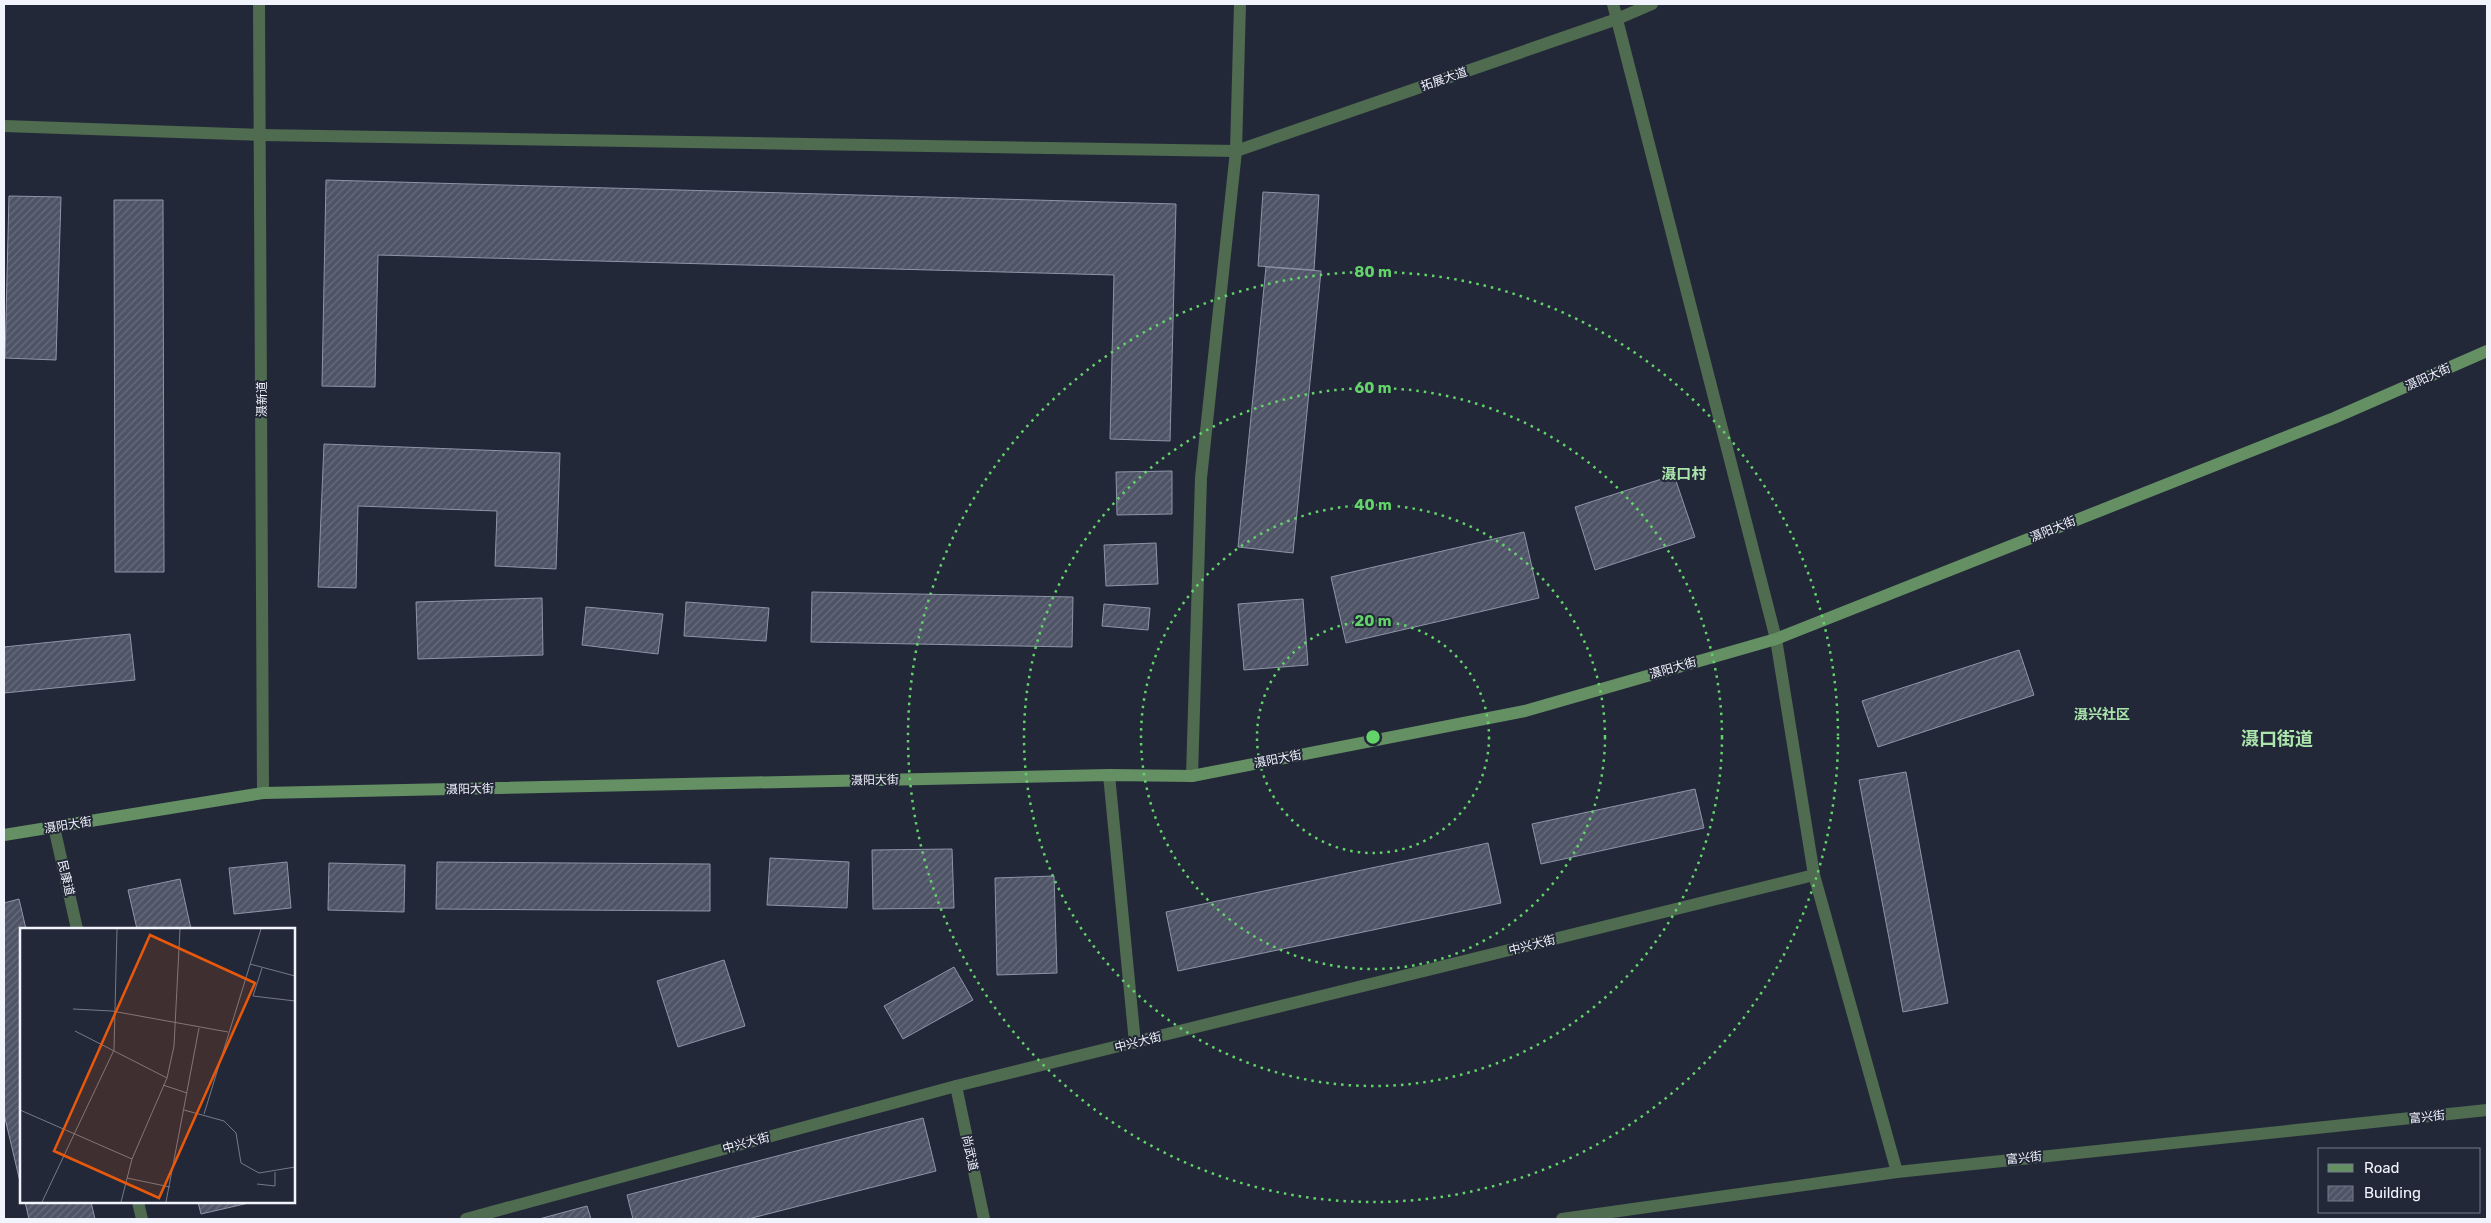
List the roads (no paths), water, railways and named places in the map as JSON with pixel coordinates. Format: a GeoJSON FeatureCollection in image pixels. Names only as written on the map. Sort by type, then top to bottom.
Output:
{"type":"FeatureCollection","features":[{"type":"Feature","properties":{"kind":"main road","name":"滠阳大街"},"geometry":{"type":"LineString","coordinates":[[4,835],[264,793],[1109,775],[1192,776],[1525,711],[1776,638],[2334,418],[2487,351]]}},
{"type":"Feature","properties":{"kind":"street","name":"滠新道"},"geometry":{"type":"LineString","coordinates":[[259,4],[264,793]]}},
{"type":"Feature","properties":{"kind":"street"},"geometry":{"type":"LineString","coordinates":[[1192,776],[1201,478],[1236,151],[1240,4]]}},
{"type":"Feature","properties":{"kind":"street"},"geometry":{"type":"LineString","coordinates":[[1613,4],[1776,638],[1814,875],[1897,1172]]}},
{"type":"Feature","properties":{"kind":"street","name":"拓展大道"},"geometry":{"type":"LineString","coordinates":[[1236,151],[1617,19],[1652,4]]}},
{"type":"Feature","properties":{"kind":"street"},"geometry":{"type":"LineString","coordinates":[[4,126],[261,135],[1236,151]]}},
{"type":"Feature","properties":{"kind":"street"},"geometry":{"type":"LineString","coordinates":[[1109,775],[1135,1042]]}},
{"type":"Feature","properties":{"kind":"street","name":"民康道"},"geometry":{"type":"LineString","coordinates":[[54,827],[77,928]]}},
{"type":"Feature","properties":{"kind":"street","name":"中兴大街"},"geometry":{"type":"LineString","coordinates":[[466,1219],[956,1086],[1814,875]]}},
{"type":"Feature","properties":{"kind":"street","name":"尚武道"},"geometry":{"type":"LineString","coordinates":[[956,1086],[984,1219]]}},
{"type":"Feature","properties":{"kind":"street","name":"富兴街"},"geometry":{"type":"LineString","coordinates":[[1562,1219],[1897,1172],[2487,1110]]}},
{"type":"Feature","properties":{"kind":"street"},"geometry":{"type":"LineString","coordinates":[[138,1203],[142,1219]]}},
{"type":"Feature","properties":{"kind":"district","name":"滠口村"},"geometry":{"type":"Point","coordinates":[1684,474]}},
{"type":"Feature","properties":{"kind":"district","name":"滠兴社区"},"geometry":{"type":"Point","coordinates":[2102,714]}},
{"type":"Feature","properties":{"kind":"district","name":"滠口街道"},"geometry":{"type":"Point","coordinates":[2277,739]}}]}
